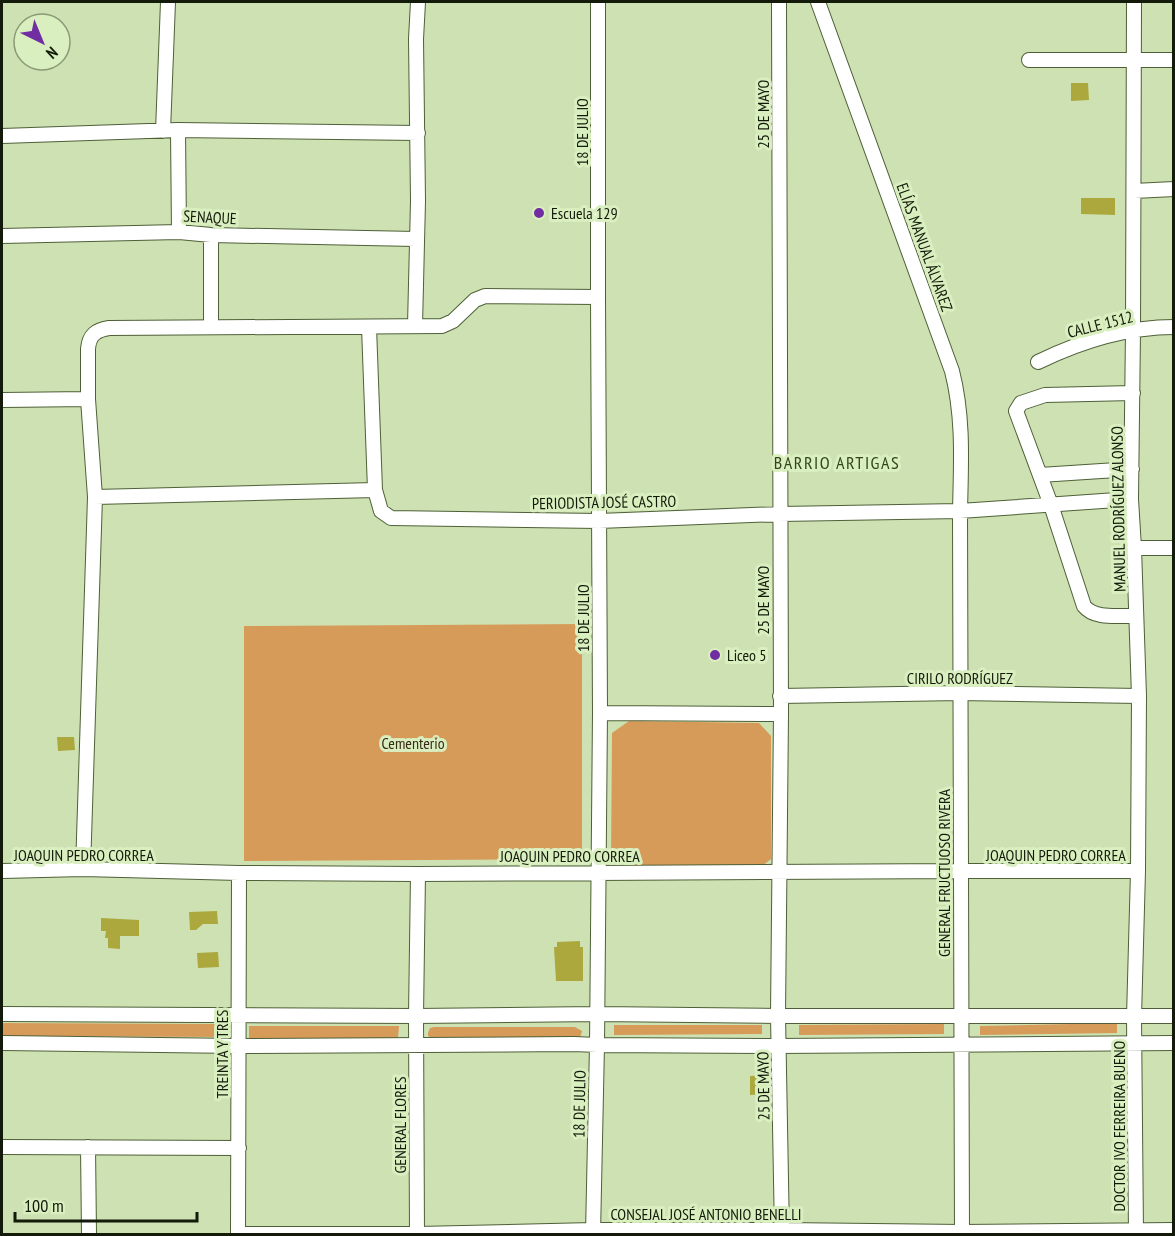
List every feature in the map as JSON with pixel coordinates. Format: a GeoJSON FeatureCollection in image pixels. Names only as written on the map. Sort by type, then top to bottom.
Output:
{"type":"FeatureCollection","features":[{"type":"Feature","properties":{"kind":"street"},"geometry":{"type":"LineString","coordinates":[[168,2],[171,130],[179,232]]}},
{"type":"Feature","properties":{"kind":"street"},"geometry":{"type":"LineString","coordinates":[[415,326],[418,201],[416,39],[418,2]]}},
{"type":"Feature","properties":{"kind":"street","name":"18 DE JULIO"},"geometry":{"type":"LineString","coordinates":[[593,1232],[600,713],[598,2]]}},
{"type":"Feature","properties":{"kind":"street","name":"25 DE MAYO"},"geometry":{"type":"LineString","coordinates":[[779,2],[781,714],[778,1016],[782,1232]]}},
{"type":"Feature","properties":{"kind":"street","name":"ELÍAS MANUAL ÁLVAREZ"},"geometry":{"type":"LineString","coordinates":[[818,2],[952,371],[958,393],[961,420],[960,511]]}},
{"type":"Feature","properties":{"kind":"street","name":"MANUEL RODRÍGUEZ ALONSO"},"geometry":{"type":"LineString","coordinates":[[1134,2],[1131,499],[1139,696],[1134,1017]]}},
{"type":"Feature","properties":{"kind":"street"},"geometry":{"type":"LineString","coordinates":[[1029,60],[1173,60]]}},
{"type":"Feature","properties":{"kind":"street"},"geometry":{"type":"LineString","coordinates":[[2,136],[171,130],[418,133]]}},
{"type":"Feature","properties":{"kind":"street"},"geometry":{"type":"LineString","coordinates":[[1134,191],[1173,189]]}},
{"type":"Feature","properties":{"kind":"street","name":"SENAQUE"},"geometry":{"type":"LineString","coordinates":[[2,236],[179,232],[212,235],[416,239]]}},
{"type":"Feature","properties":{"kind":"street"},"geometry":{"type":"LineString","coordinates":[[211,327],[212,235]]}},
{"type":"Feature","properties":{"kind":"street"},"geometry":{"type":"LineString","coordinates":[[83,869],[95,497],[88,399],[88,342],[93,334],[109,328],[442,326],[453,321],[475,300],[485,296],[598,297]]}},
{"type":"Feature","properties":{"kind":"street"},"geometry":{"type":"LineString","coordinates":[[95,497],[375,490],[369,327]]}},
{"type":"Feature","properties":{"kind":"street","name":"CALLE 1512"},"geometry":{"type":"LineString","coordinates":[[1038,362],[1067,349],[1106,337],[1133,331],[1173,327]]}},
{"type":"Feature","properties":{"kind":"street"},"geometry":{"type":"LineString","coordinates":[[1133,393],[1045,395],[1021,403],[1016,411],[1084,606],[1097,615],[1136,615]]}},
{"type":"Feature","properties":{"kind":"street"},"geometry":{"type":"LineString","coordinates":[[2,400],[88,399]]}},
{"type":"Feature","properties":{"kind":"street"},"geometry":{"type":"LineString","coordinates":[[1040,475],[1132,469]]}},
{"type":"Feature","properties":{"kind":"street","name":"PERIODISTA JOSÉ CASTRO"},"geometry":{"type":"LineString","coordinates":[[375,490],[381,511],[391,518],[599,521],[780,514],[960,511],[1131,499]]}},
{"type":"Feature","properties":{"kind":"street","name":"GENERAL FRUCTUOSO RIVERA"},"geometry":{"type":"LineString","coordinates":[[960,511],[962,1234]]}},
{"type":"Feature","properties":{"kind":"street"},"geometry":{"type":"LineString","coordinates":[[1134,548],[1173,548]]}},
{"type":"Feature","properties":{"kind":"street","name":"CIRILO RODRÍGUEZ"},"geometry":{"type":"LineString","coordinates":[[780,696],[960,693],[1139,696]]}},
{"type":"Feature","properties":{"kind":"street"},"geometry":{"type":"LineString","coordinates":[[600,713],[781,714]]}},
{"type":"Feature","properties":{"kind":"street","name":"JOAQUIN PEDRO CORREA"},"geometry":{"type":"LineString","coordinates":[[2,871],[83,869],[418,874],[1138,872]]}},
{"type":"Feature","properties":{"kind":"street","name":"TREINTA Y TRES"},"geometry":{"type":"LineString","coordinates":[[238,873],[238,1234]]}},
{"type":"Feature","properties":{"kind":"street","name":"GENERAL FLORES"},"geometry":{"type":"LineString","coordinates":[[417,1234],[418,874]]}},
{"type":"Feature","properties":{"kind":"street"},"geometry":{"type":"LineString","coordinates":[[2,1014],[1173,1016]]}},
{"type":"Feature","properties":{"kind":"street","name":"DOCTOR IVO FERREIRA BUENO"},"geometry":{"type":"LineString","coordinates":[[1134,1017],[1136,1232]]}},
{"type":"Feature","properties":{"kind":"street"},"geometry":{"type":"LineString","coordinates":[[2,1043],[238,1046],[1173,1043]]}},
{"type":"Feature","properties":{"kind":"street"},"geometry":{"type":"LineString","coordinates":[[2,1147],[239,1148]]}},
{"type":"Feature","properties":{"kind":"street"},"geometry":{"type":"LineString","coordinates":[[88,1147],[89,1234]]}},
{"type":"Feature","properties":{"kind":"street","name":"CONSEJAL JOSÉ ANTONIO BENELLI"},"geometry":{"type":"LineString","coordinates":[[238,1234],[782,1232],[962,1234],[1173,1230]]}},
{"type":"Feature","properties":{"kind":"green space","name":"Cementerio"},"geometry":{"type":"Polygon","coordinates":[[[582,624],[582,859],[244,861],[244,626],[582,624]]]}},
{"type":"Feature","properties":{"kind":"green space"},"geometry":{"type":"Polygon","coordinates":[[[629,721],[759,723],[771,736],[771,859],[761,867],[625,866],[611,857],[612,733],[629,721]]]}},
{"type":"Feature","properties":{"kind":"green space"},"geometry":{"type":"Polygon","coordinates":[[[2,1023],[219,1024],[219,1037],[2,1036],[2,1023]]]}},
{"type":"Feature","properties":{"kind":"green space"},"geometry":{"type":"Polygon","coordinates":[[[1117,1023],[1117,1033],[980,1035],[980,1026],[1117,1023]]]}},
{"type":"Feature","properties":{"kind":"green space"},"geometry":{"type":"Polygon","coordinates":[[[944,1024],[944,1034],[799,1035],[799,1025],[944,1024]]]}},
{"type":"Feature","properties":{"kind":"green space"},"geometry":{"type":"Polygon","coordinates":[[[614,1025],[762,1025],[762,1034],[614,1035],[614,1025]]]}},
{"type":"Feature","properties":{"kind":"green space"},"geometry":{"type":"Polygon","coordinates":[[[249,1026],[399,1026],[398,1038],[249,1038],[249,1026]]]}},
{"type":"Feature","properties":{"kind":"green space"},"geometry":{"type":"Polygon","coordinates":[[[575,1027],[582,1031],[580,1038],[433,1039],[428,1036],[428,1033],[430,1028],[575,1027]]]}},
{"type":"Feature","properties":{"kind":"building"},"geometry":{"type":"Polygon","coordinates":[[[1071,83],[1088,83],[1089,100],[1071,101],[1071,83]]]}},
{"type":"Feature","properties":{"kind":"building"},"geometry":{"type":"Polygon","coordinates":[[[1081,198],[1115,198],[1115,215],[1081,214],[1081,198]]]}},
{"type":"Feature","properties":{"kind":"building"},"geometry":{"type":"Polygon","coordinates":[[[57,737],[74,737],[75,750],[58,751],[57,737]]]}},
{"type":"Feature","properties":{"kind":"building"},"geometry":{"type":"Polygon","coordinates":[[[217,911],[218,924],[203,924],[196,930],[190,930],[189,912],[217,911]]]}},
{"type":"Feature","properties":{"kind":"building"},"geometry":{"type":"Polygon","coordinates":[[[101,918],[139,920],[139,936],[120,936],[120,949],[108,948],[108,938],[105,938],[106,931],[101,931],[101,918]]]}},
{"type":"Feature","properties":{"kind":"building"},"geometry":{"type":"Polygon","coordinates":[[[580,941],[580,947],[583,947],[583,981],[556,981],[554,947],[557,947],[557,942],[580,941]]]}},
{"type":"Feature","properties":{"kind":"building"},"geometry":{"type":"Polygon","coordinates":[[[218,952],[219,967],[198,968],[197,953],[218,952]]]}},
{"type":"Feature","properties":{"kind":"building"},"geometry":{"type":"Polygon","coordinates":[[[767,1075],[767,1094],[750,1095],[750,1076],[767,1075]]]}},
{"type":"Feature","properties":{"kind":"place","name":"Escuela 129"},"geometry":{"type":"Point","coordinates":[539,213]}},
{"type":"Feature","properties":{"kind":"place","name":"Liceo 5"},"geometry":{"type":"Point","coordinates":[715,655]}},
{"type":"Feature","properties":{"kind":"district","name":"BARRIO ARTIGAS"},"geometry":{"type":"Point","coordinates":[837,463]}}]}
